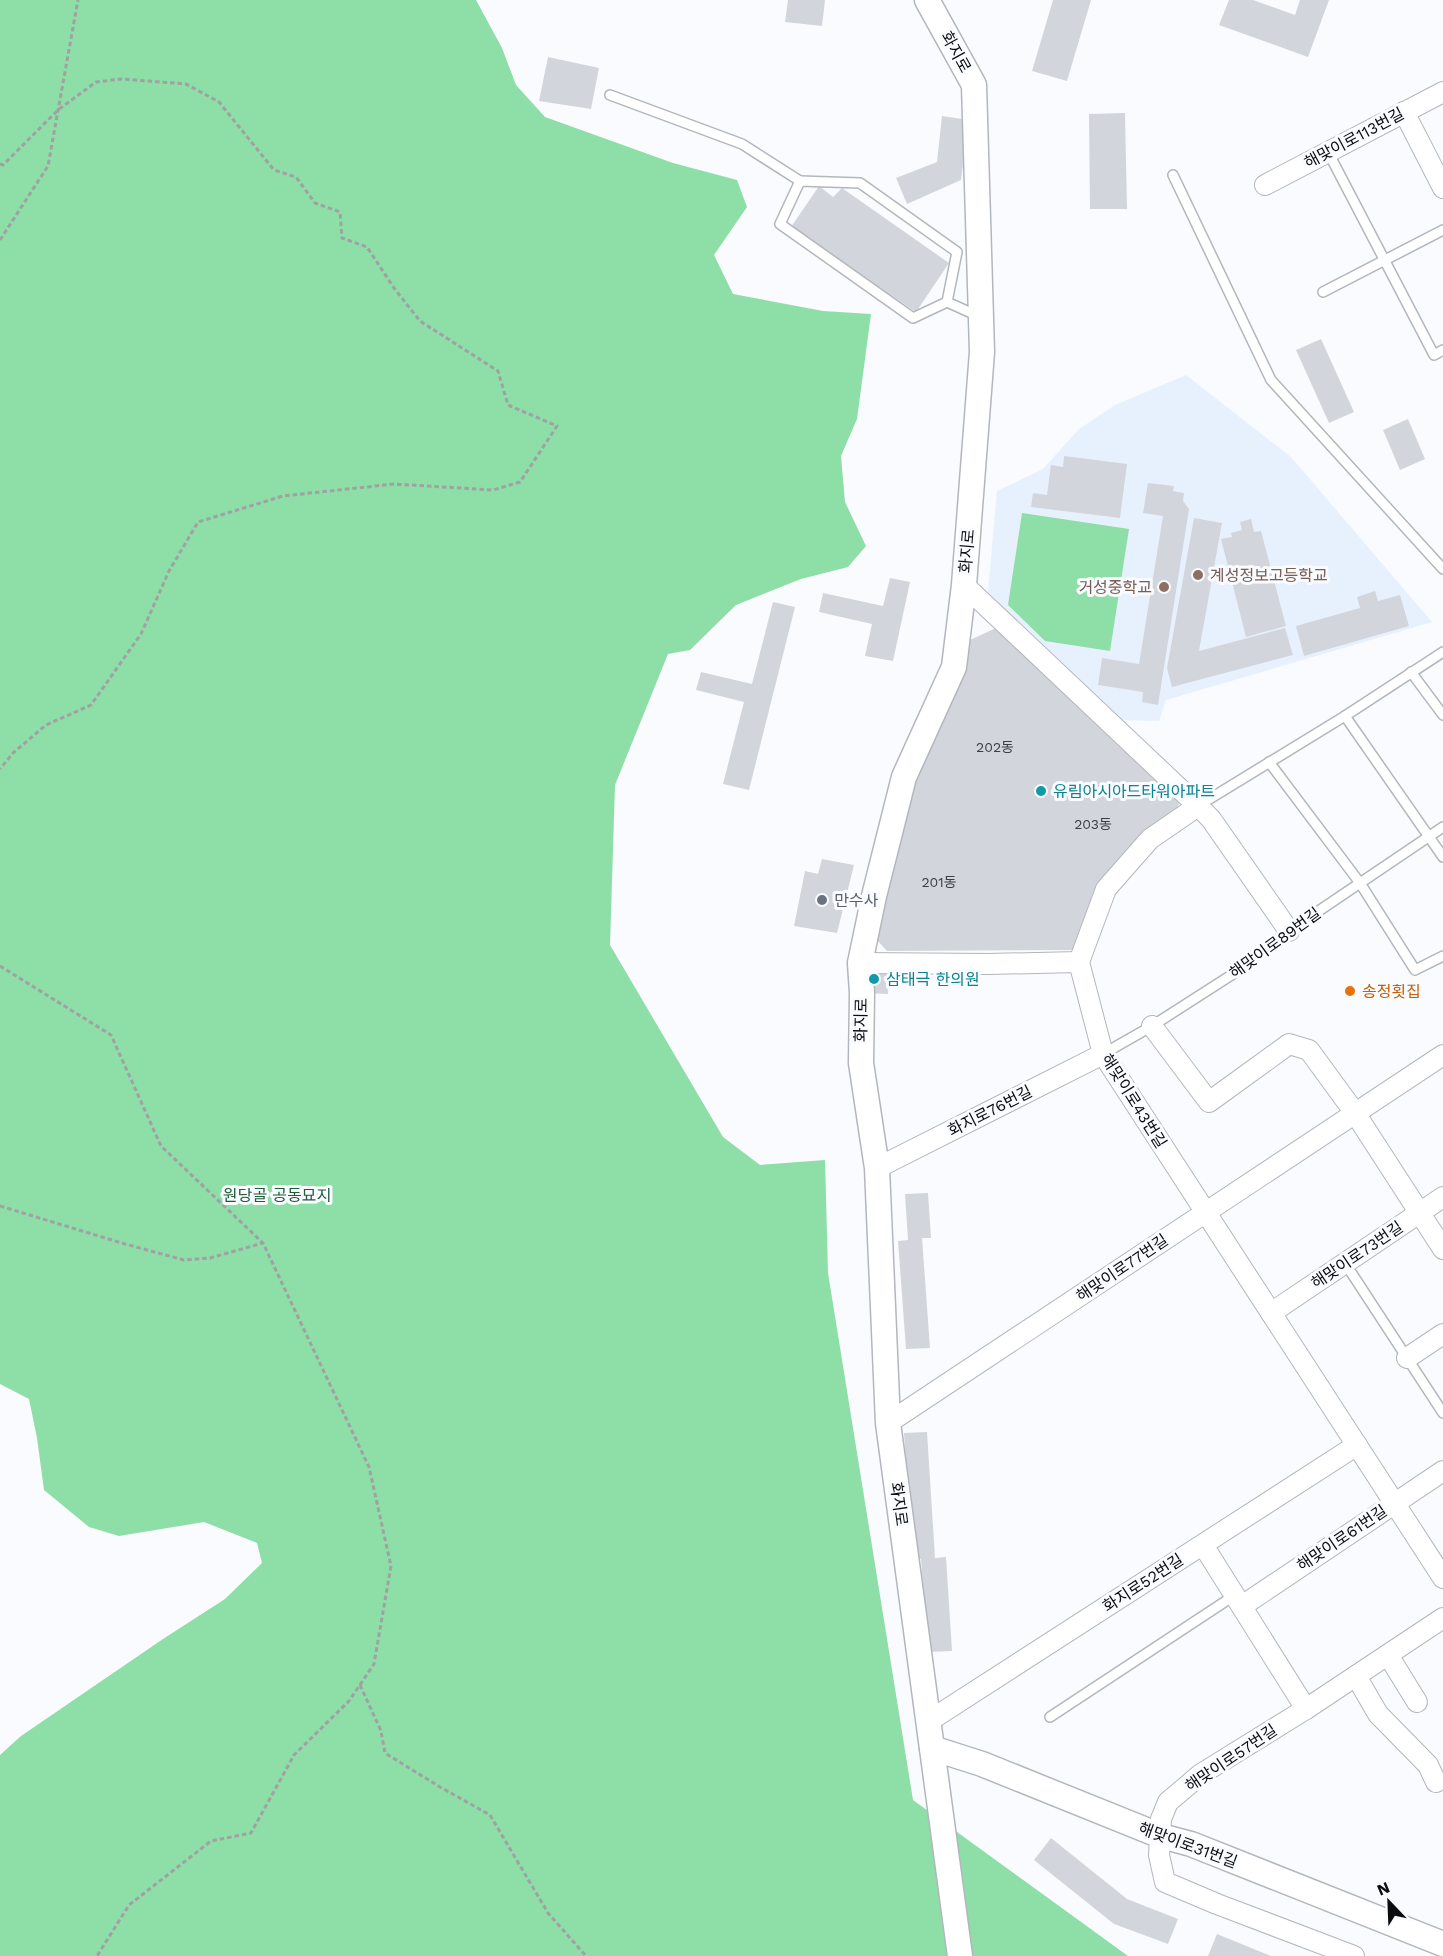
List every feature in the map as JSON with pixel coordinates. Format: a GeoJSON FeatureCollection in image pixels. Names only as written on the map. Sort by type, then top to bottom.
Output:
{"type":"FeatureCollection","features":[{"type":"Feature","properties":{"kind":"street","name":"화지로"},"geometry":{"type":"LineString","coordinates":[[927,0],[974,86],[982,352],[964,585],[954,667],[904,777],[874,896],[860,963],[861,1063],[878,1168],[888,1423],[960,1956]]}},
{"type":"Feature","properties":{"kind":"street","name":"해맞이로113번길"},"geometry":{"type":"LineString","coordinates":[[1265,184],[1443,92]]}},
{"type":"Feature","properties":{"kind":"street"},"geometry":{"type":"LineString","coordinates":[[1404,112],[1443,188]]}},
{"type":"Feature","properties":{"kind":"street"},"geometry":{"type":"LineString","coordinates":[[964,585],[1211,819],[1288,931]]}},
{"type":"Feature","properties":{"kind":"street"},"geometry":{"type":"LineString","coordinates":[[860,963],[1079,962],[1106,889],[1150,839],[1198,806]]}},
{"type":"Feature","properties":{"kind":"street","name":"해맞이로43번길"},"geometry":{"type":"LineString","coordinates":[[1079,962],[1103,1054],[1443,1578]]}},
{"type":"Feature","properties":{"kind":"street"},"geometry":{"type":"LineString","coordinates":[[1152,1026],[1209,1102],[1289,1044],[1309,1050],[1355,1113],[1443,1249]]}},
{"type":"Feature","properties":{"kind":"street","name":"화지로76번길"},"geometry":{"type":"LineString","coordinates":[[878,1168],[1103,1054]]}},
{"type":"Feature","properties":{"kind":"street","name":"해맞이로77번길"},"geometry":{"type":"LineString","coordinates":[[888,1423],[1443,1055]]}},
{"type":"Feature","properties":{"kind":"street","name":"해맞이로73번길"},"geometry":{"type":"LineString","coordinates":[[1271,1313],[1443,1197]]}},
{"type":"Feature","properties":{"kind":"street"},"geometry":{"type":"LineString","coordinates":[[1407,1358],[1443,1334]]}},
{"type":"Feature","properties":{"kind":"street","name":"화지로52번길"},"geometry":{"type":"LineString","coordinates":[[929,1721],[1357,1445]]}},
{"type":"Feature","properties":{"kind":"street","name":"해맞이로61번길"},"geometry":{"type":"LineString","coordinates":[[1238,1600],[1443,1471]]}},
{"type":"Feature","properties":{"kind":"street"},"geometry":{"type":"LineString","coordinates":[[1203,1545],[1306,1709]]}},
{"type":"Feature","properties":{"kind":"street","name":"해맞이로57번길"},"geometry":{"type":"LineString","coordinates":[[1354,1956],[1217,1905],[1165,1882],[1159,1855],[1161,1819],[1168,1802],[1201,1774],[1306,1709],[1443,1618]]}},
{"type":"Feature","properties":{"kind":"street"},"geometry":{"type":"LineString","coordinates":[[1388,1655],[1417,1702]]}},
{"type":"Feature","properties":{"kind":"street"},"geometry":{"type":"LineString","coordinates":[[1356,1676],[1378,1714],[1428,1766],[1436,1782]]}},
{"type":"Feature","properties":{"kind":"street","name":"해맞이로31번길"},"geometry":{"type":"LineString","coordinates":[[932,1748],[981,1764],[1161,1836],[1191,1844],[1443,1944]]}},
{"type":"Feature","properties":{"kind":"lane"},"geometry":{"type":"LineString","coordinates":[[610,95],[742,144],[800,181],[860,183],[957,252],[947,302]]}},
{"type":"Feature","properties":{"kind":"lane"},"geometry":{"type":"LineString","coordinates":[[1328,152],[1434,355],[1443,350]]}},
{"type":"Feature","properties":{"kind":"lane"},"geometry":{"type":"LineString","coordinates":[[1173,175],[1271,380],[1443,569]]}},
{"type":"Feature","properties":{"kind":"lane"},"geometry":{"type":"LineString","coordinates":[[800,181],[780,224],[913,318],[947,302],[982,318]]}},
{"type":"Feature","properties":{"kind":"lane"},"geometry":{"type":"LineString","coordinates":[[1323,291],[1443,230]]}},
{"type":"Feature","properties":{"kind":"lane"},"geometry":{"type":"LineString","coordinates":[[1198,806],[1345,716],[1443,652]]}},
{"type":"Feature","properties":{"kind":"lane"},"geometry":{"type":"LineString","coordinates":[[1411,672],[1443,715]]}},
{"type":"Feature","properties":{"kind":"lane"},"geometry":{"type":"LineString","coordinates":[[1345,716],[1443,857]]}},
{"type":"Feature","properties":{"kind":"lane"},"geometry":{"type":"LineString","coordinates":[[1269,762],[1360,883],[1415,970],[1443,956]]}},
{"type":"Feature","properties":{"kind":"lane","name":"해맞이로89번길"},"geometry":{"type":"LineString","coordinates":[[1103,1054],[1152,1026],[1233,974],[1288,931],[1443,827]]}},
{"type":"Feature","properties":{"kind":"lane"},"geometry":{"type":"LineString","coordinates":[[1346,1263],[1443,1413]]}},
{"type":"Feature","properties":{"kind":"lane","name":"해맞이로61번길"},"geometry":{"type":"LineString","coordinates":[[1050,1717],[1238,1600]]}},
{"type":"Feature","properties":{"kind":"path"},"geometry":{"type":"LineString","coordinates":[[0,240],[48,166],[78,0]]}},
{"type":"Feature","properties":{"kind":"path"},"geometry":{"type":"LineString","coordinates":[[0,164],[3,165],[58,110],[96,82],[122,79],[186,84],[219,102],[274,170],[296,177],[315,203],[340,212],[342,238],[367,247],[394,288],[420,321],[498,370],[507,405],[557,426],[520,482],[493,490],[394,484],[283,496],[198,522],[169,571],[141,634],[91,705],[46,725],[13,753],[0,769]]}},
{"type":"Feature","properties":{"kind":"path"},"geometry":{"type":"LineString","coordinates":[[0,966],[111,1035],[161,1146],[263,1243],[369,1467],[391,1566],[374,1664],[349,1701],[294,1755],[251,1833],[211,1841],[129,1905],[97,1956]]}},
{"type":"Feature","properties":{"kind":"path"},"geometry":{"type":"LineString","coordinates":[[0,1206],[184,1260],[210,1258],[263,1243]]}},
{"type":"Feature","properties":{"kind":"path"},"geometry":{"type":"LineString","coordinates":[[360,1685],[381,1731],[385,1753],[489,1815],[548,1912],[586,1956]]}},
{"type":"Feature","properties":{"kind":"shaded area"},"geometry":{"type":"Polygon","coordinates":[[[1186,375],[1291,457],[1432,622],[1166,700],[1159,721],[1119,720],[988,592],[997,491],[1043,469],[1079,429],[1115,405],[1186,375]]]}},
{"type":"Feature","properties":{"kind":"green space","name":"원당골 공동묘지"},"geometry":{"type":"Polygon","coordinates":[[[0,0],[476,0],[502,48],[516,85],[545,117],[673,163],[737,180],[747,207],[714,255],[733,294],[823,311],[871,314],[857,419],[841,456],[845,502],[866,546],[848,567],[801,579],[736,605],[690,650],[668,654],[615,785],[610,945],[723,1137],[760,1165],[825,1160],[828,1273],[913,1800],[1128,1956],[0,1956],[0,1755],[21,1736],[225,1599],[262,1563],[257,1543],[204,1522],[119,1536],[89,1527],[44,1490],[29,1399],[0,1384],[0,0]]]}},
{"type":"Feature","properties":{"kind":"green space"},"geometry":{"type":"Polygon","coordinates":[[[1022,513],[1129,529],[1110,651],[1045,641],[1008,605],[1022,513]]]}},
{"type":"Feature","properties":{"kind":"building"},"geometry":{"type":"Polygon","coordinates":[[[788,0],[825,0],[822,26],[785,22],[788,0]]]}},
{"type":"Feature","properties":{"kind":"building"},"geometry":{"type":"Polygon","coordinates":[[[1053,0],[1091,0],[1067,81],[1032,71],[1053,0]]]}},
{"type":"Feature","properties":{"kind":"building"},"geometry":{"type":"Polygon","coordinates":[[[1229,0],[1253,0],[1295,15],[1300,0],[1329,0],[1308,57],[1219,25],[1229,0]]]}},
{"type":"Feature","properties":{"kind":"building"},"geometry":{"type":"Polygon","coordinates":[[[548,57],[599,68],[591,109],[539,101],[548,57]]]}},
{"type":"Feature","properties":{"kind":"building"},"geometry":{"type":"Polygon","coordinates":[[[1125,113],[1127,209],[1090,209],[1089,114],[1125,113]]]}},
{"type":"Feature","properties":{"kind":"building"},"geometry":{"type":"Polygon","coordinates":[[[942,116],[969,120],[961,180],[907,204],[896,178],[937,162],[942,116]]]}},
{"type":"Feature","properties":{"kind":"building"},"geometry":{"type":"Polygon","coordinates":[[[819,186],[833,197],[842,188],[949,263],[916,312],[791,227],[819,186]]]}},
{"type":"Feature","properties":{"kind":"building"},"geometry":{"type":"Polygon","coordinates":[[[1321,339],[1354,412],[1329,423],[1296,350],[1321,339]]]}},
{"type":"Feature","properties":{"kind":"building"},"geometry":{"type":"Polygon","coordinates":[[[1408,419],[1425,459],[1400,470],[1383,430],[1408,419]]]}},
{"type":"Feature","properties":{"kind":"building"},"geometry":{"type":"Polygon","coordinates":[[[1064,456],[1127,464],[1120,518],[1031,507],[1033,493],[1047,495],[1051,465],[1063,467],[1064,456]]]}},
{"type":"Feature","properties":{"kind":"building","name":"거성중학교"},"geometry":{"type":"Polygon","coordinates":[[[1148,483],[1174,486],[1173,491],[1184,493],[1183,501],[1189,509],[1158,705],[1142,702],[1143,692],[1098,685],[1102,658],[1139,664],[1163,516],[1143,513],[1148,483]]]}},
{"type":"Feature","properties":{"kind":"building","name":"계성정보고등학교"},"geometry":{"type":"Polygon","coordinates":[[[1194,518],[1222,523],[1199,651],[1285,628],[1293,655],[1172,687],[1167,668],[1194,518]]]}},
{"type":"Feature","properties":{"kind":"building"},"geometry":{"type":"Polygon","coordinates":[[[1251,519],[1254,532],[1261,531],[1286,626],[1246,637],[1221,539],[1232,537],[1231,533],[1242,530],[1240,522],[1251,519]]]}},
{"type":"Feature","properties":{"kind":"building"},"geometry":{"type":"Polygon","coordinates":[[[890,578],[910,582],[893,661],[865,656],[872,624],[819,612],[823,593],[883,606],[890,578]]]}},
{"type":"Feature","properties":{"kind":"building"},"geometry":{"type":"Polygon","coordinates":[[[1375,591],[1378,601],[1400,595],[1409,626],[1304,656],[1296,626],[1360,608],[1357,597],[1375,591]]]}},
{"type":"Feature","properties":{"kind":"building"},"geometry":{"type":"Polygon","coordinates":[[[773,602],[795,607],[749,790],[723,784],[744,702],[696,690],[701,672],[752,684],[773,602]]]}},
{"type":"Feature","properties":{"kind":"building","name":"유림아시아드타워아파트"},"geometry":{"type":"Polygon","coordinates":[[[996,628],[1179,800],[1178,812],[1144,833],[1075,950],[887,951],[877,940],[916,782],[966,670],[970,640],[996,628]]]}},
{"type":"Feature","properties":{"kind":"building","name":"만수사"},"geometry":{"type":"Polygon","coordinates":[[[822,859],[854,865],[837,933],[794,926],[805,871],[818,874],[822,859]]]}},
{"type":"Feature","properties":{"kind":"building","name":"삼태극 한의원"},"geometry":{"type":"Polygon","coordinates":[[[860,963],[887,964],[888,994],[862,993],[860,963]]]}},
{"type":"Feature","properties":{"kind":"building"},"geometry":{"type":"Polygon","coordinates":[[[928,1193],[931,1238],[922,1238],[930,1348],[906,1349],[898,1241],[908,1240],[905,1194],[928,1193]]]}},
{"type":"Feature","properties":{"kind":"building"},"geometry":{"type":"Polygon","coordinates":[[[927,1432],[935,1558],[946,1557],[952,1651],[927,1652],[921,1559],[912,1560],[904,1433],[927,1432]]]}},
{"type":"Feature","properties":{"kind":"building"},"geometry":{"type":"Polygon","coordinates":[[[1051,1838],[1127,1899],[1178,1919],[1168,1944],[1114,1924],[1034,1860],[1051,1838]]]}},
{"type":"Feature","properties":{"kind":"building"},"geometry":{"type":"Polygon","coordinates":[[[1217,1934],[1271,1956],[1208,1956],[1217,1934]]]}},
{"type":"Feature","properties":{"kind":"place","name":"계성정보고등학교"},"geometry":{"type":"Point","coordinates":[1198,575]}},
{"type":"Feature","properties":{"kind":"place","name":"거성중학교"},"geometry":{"type":"Point","coordinates":[1164,587]}},
{"type":"Feature","properties":{"kind":"place","name":"유림아시아드타워아파트"},"geometry":{"type":"Point","coordinates":[1041,791]}},
{"type":"Feature","properties":{"kind":"place","name":"만수사"},"geometry":{"type":"Point","coordinates":[822,900]}},
{"type":"Feature","properties":{"kind":"place","name":"삼태극 한의원"},"geometry":{"type":"Point","coordinates":[874,979]}},
{"type":"Feature","properties":{"kind":"place","name":"송정횟집"},"geometry":{"type":"Point","coordinates":[1350,991]}}]}
